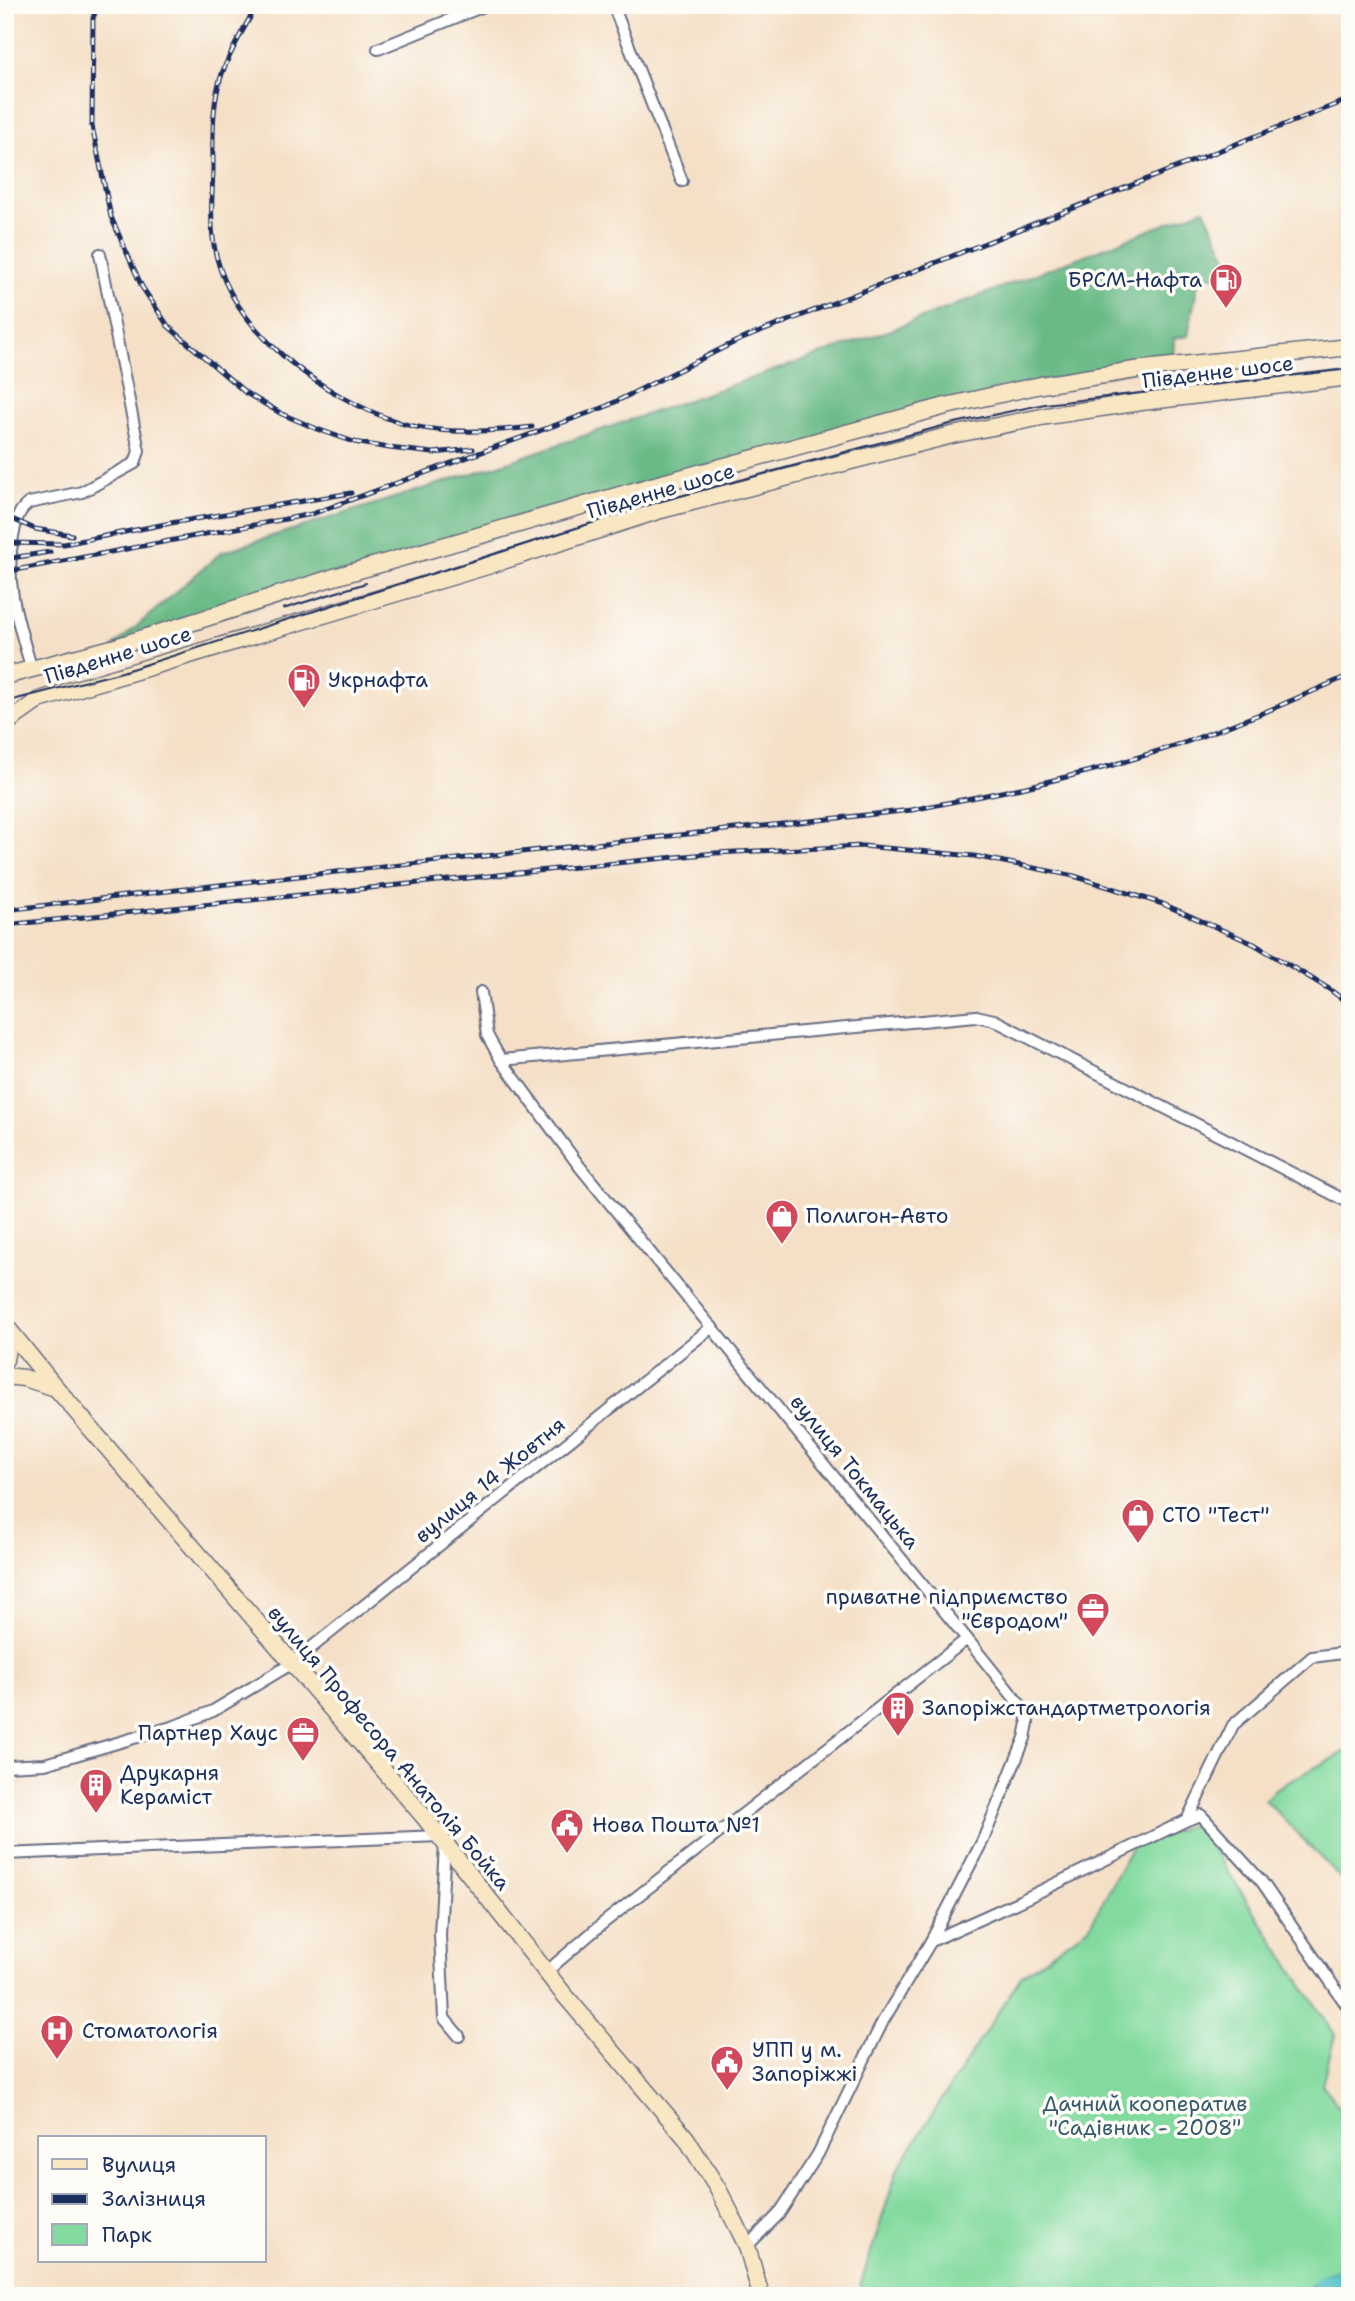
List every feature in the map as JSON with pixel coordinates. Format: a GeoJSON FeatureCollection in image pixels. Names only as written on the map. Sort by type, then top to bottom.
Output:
{"type":"FeatureCollection","features":[{"type":"Feature","properties":{"kind":"main road","name":"Південне шосе"},"geometry":{"type":"LineString","coordinates":[[5,677],[112,648],[331,578],[655,485],[946,406],[1041,385],[1135,370],[1350,347]]}},
{"type":"Feature","properties":{"kind":"main road","name":"Південне шосе"},"geometry":{"type":"LineString","coordinates":[[5,724],[39,700],[97,681],[484,567],[661,510],[952,435],[1047,416],[1350,377]]}},
{"type":"Feature","properties":{"kind":"main road"},"geometry":{"type":"LineString","coordinates":[[5,1325],[9,1338],[5,1360]]}},
{"type":"Feature","properties":{"kind":"main road","name":"вулиця Професора Анатолія Бойка"},"geometry":{"type":"LineString","coordinates":[[5,1325],[55,1388],[442,1840],[546,1972],[686,2138],[718,2189],[747,2246]]}},
{"type":"Feature","properties":{"kind":"main road"},"geometry":{"type":"LineString","coordinates":[[5,1376],[55,1388]]}},
{"type":"Feature","properties":{"kind":"main road"},"geometry":{"type":"LineString","coordinates":[[747,2246],[751,2296]]}},
{"type":"Feature","properties":{"kind":"main road"},"geometry":{"type":"LineString","coordinates":[[747,2246],[761,2296]]}},
{"type":"Feature","properties":{"kind":"street"},"geometry":{"type":"LineString","coordinates":[[378,49],[486,5]]}},
{"type":"Feature","properties":{"kind":"street"},"geometry":{"type":"LineString","coordinates":[[613,5],[682,181]]}},
{"type":"Feature","properties":{"kind":"street"},"geometry":{"type":"LineString","coordinates":[[32,670],[9,584],[10,550],[21,508],[29,503],[82,492],[135,463],[139,451],[100,254]]}},
{"type":"Feature","properties":{"kind":"street","name":"вулиця Токмацька"},"geometry":{"type":"LineString","coordinates":[[481,992],[487,1035],[501,1060],[580,1167],[1025,1711],[1028,1723],[1026,1738],[983,1840],[931,1941]]}},
{"type":"Feature","properties":{"kind":"street"},"geometry":{"type":"LineString","coordinates":[[501,1060],[976,1016],[994,1020],[1350,1203]]}},
{"type":"Feature","properties":{"kind":"street","name":"вулиця 14 Жовтня"},"geometry":{"type":"LineString","coordinates":[[5,1766],[45,1765],[214,1712],[291,1664],[712,1327]]}},
{"type":"Feature","properties":{"kind":"street"},"geometry":{"type":"LineString","coordinates":[[546,1972],[602,1924],[967,1639]]}},
{"type":"Feature","properties":{"kind":"street"},"geometry":{"type":"LineString","coordinates":[[1188,1820],[1233,1725],[1312,1657],[1350,1652]]}},
{"type":"Feature","properties":{"kind":"street"},"geometry":{"type":"LineString","coordinates":[[747,2246],[779,2214],[818,2154],[883,2021],[931,1941],[1188,1820],[1201,1815],[1262,1882],[1350,2010]]}},
{"type":"Feature","properties":{"kind":"street"},"geometry":{"type":"LineString","coordinates":[[5,1854],[442,1840],[440,1935],[444,2018],[459,2036]]}},
{"type":"Feature","properties":{"kind":"green space"},"geometry":{"type":"Polygon","coordinates":[[[1204,209],[1236,276],[1199,276],[1188,336],[1174,338],[1173,363],[946,406],[112,648],[222,552],[499,465],[891,330],[1204,209]]]}},
{"type":"Feature","properties":{"kind":"green space"},"geometry":{"type":"Polygon","coordinates":[[[1348,1750],[1350,1888],[1265,1800],[1275,1789],[1348,1750]]]}},
{"type":"Feature","properties":{"kind":"green space","name":"Дачний кооператив \"Садівник - 2008\""},"geometry":{"type":"Polygon","coordinates":[[[1196,1823],[1335,2035],[1322,2085],[1350,2121],[1350,2266],[1326,2274],[1299,2296],[857,2296],[898,2168],[1022,1975],[1089,1927],[1132,1847],[1196,1823]]]}},
{"type":"Feature","properties":{"kind":"waterway"},"geometry":{"type":"LineString","coordinates":[[1316,2296],[1324,2284],[1350,2276]]}},
{"type":"Feature","properties":{"kind":"tram line"},"geometry":{"type":"LineString","coordinates":[[5,702],[122,672],[658,502],[950,424],[1045,404],[1350,369]]}},
{"type":"Feature","properties":{"kind":"tram line"},"geometry":{"type":"LineString","coordinates":[[283,609],[366,583]]}},
{"type":"Feature","properties":{"kind":"railway"},"geometry":{"type":"LineString","coordinates":[[98,5],[93,18],[92,126],[111,217],[142,287],[168,326],[246,393],[282,414],[317,429],[354,442],[389,448],[433,453],[473,449]]}},
{"type":"Feature","properties":{"kind":"railway"},"geometry":{"type":"LineString","coordinates":[[257,5],[223,71],[213,120],[214,245],[223,276],[238,305],[259,332],[284,356],[341,397],[371,412],[416,427],[449,431],[532,427]]}},
{"type":"Feature","properties":{"kind":"railway"},"geometry":{"type":"LineString","coordinates":[[5,572],[312,514],[605,407],[737,341],[1350,99]]}},
{"type":"Feature","properties":{"kind":"railway"},"geometry":{"type":"LineString","coordinates":[[5,543],[64,544],[351,493]]}},
{"type":"Feature","properties":{"kind":"railway"},"geometry":{"type":"LineString","coordinates":[[5,516],[35,529],[72,535]]}},
{"type":"Feature","properties":{"kind":"railway"},"geometry":{"type":"LineString","coordinates":[[5,559],[50,552]]}},
{"type":"Feature","properties":{"kind":"railway"},"geometry":{"type":"LineString","coordinates":[[5,910],[912,810],[1026,787],[1110,766],[1184,743],[1350,675]]}},
{"type":"Feature","properties":{"kind":"railway"},"geometry":{"type":"LineString","coordinates":[[5,925],[715,853],[863,846],[974,856],[1074,876],[1163,904],[1254,944],[1329,989],[1350,1005]]}},
{"type":"Feature","properties":{"kind":"place","name":"БРСМ-Нафта"},"geometry":{"type":"Point","coordinates":[1226,310]}},
{"type":"Feature","properties":{"kind":"place","name":"Укрнафта"},"geometry":{"type":"Point","coordinates":[304,710]}},
{"type":"Feature","properties":{"kind":"place","name":"Полигон-Авто"},"geometry":{"type":"Point","coordinates":[782,1246]}},
{"type":"Feature","properties":{"kind":"place","name":"СТО \"Тест\""},"geometry":{"type":"Point","coordinates":[1138,1545]}},
{"type":"Feature","properties":{"kind":"place","name":"приватне підприємство \"Євродом\""},"geometry":{"type":"Point","coordinates":[1093,1639]}},
{"type":"Feature","properties":{"kind":"place","name":"Запоріжстандартметрологія"},"geometry":{"type":"Point","coordinates":[898,1738]}},
{"type":"Feature","properties":{"kind":"place","name":"Партнер Хаус"},"geometry":{"type":"Point","coordinates":[303,1763]}},
{"type":"Feature","properties":{"kind":"place","name":"Друкарня Кераміст"},"geometry":{"type":"Point","coordinates":[96,1815]}},
{"type":"Feature","properties":{"kind":"place","name":"Нова Пошта №1"},"geometry":{"type":"Point","coordinates":[567,1855]}},
{"type":"Feature","properties":{"kind":"place","name":"Стоматологія"},"geometry":{"type":"Point","coordinates":[57,2061]}},
{"type":"Feature","properties":{"kind":"place","name":"УПП у м. Запоріжжі"},"geometry":{"type":"Point","coordinates":[727,2092]}}]}
